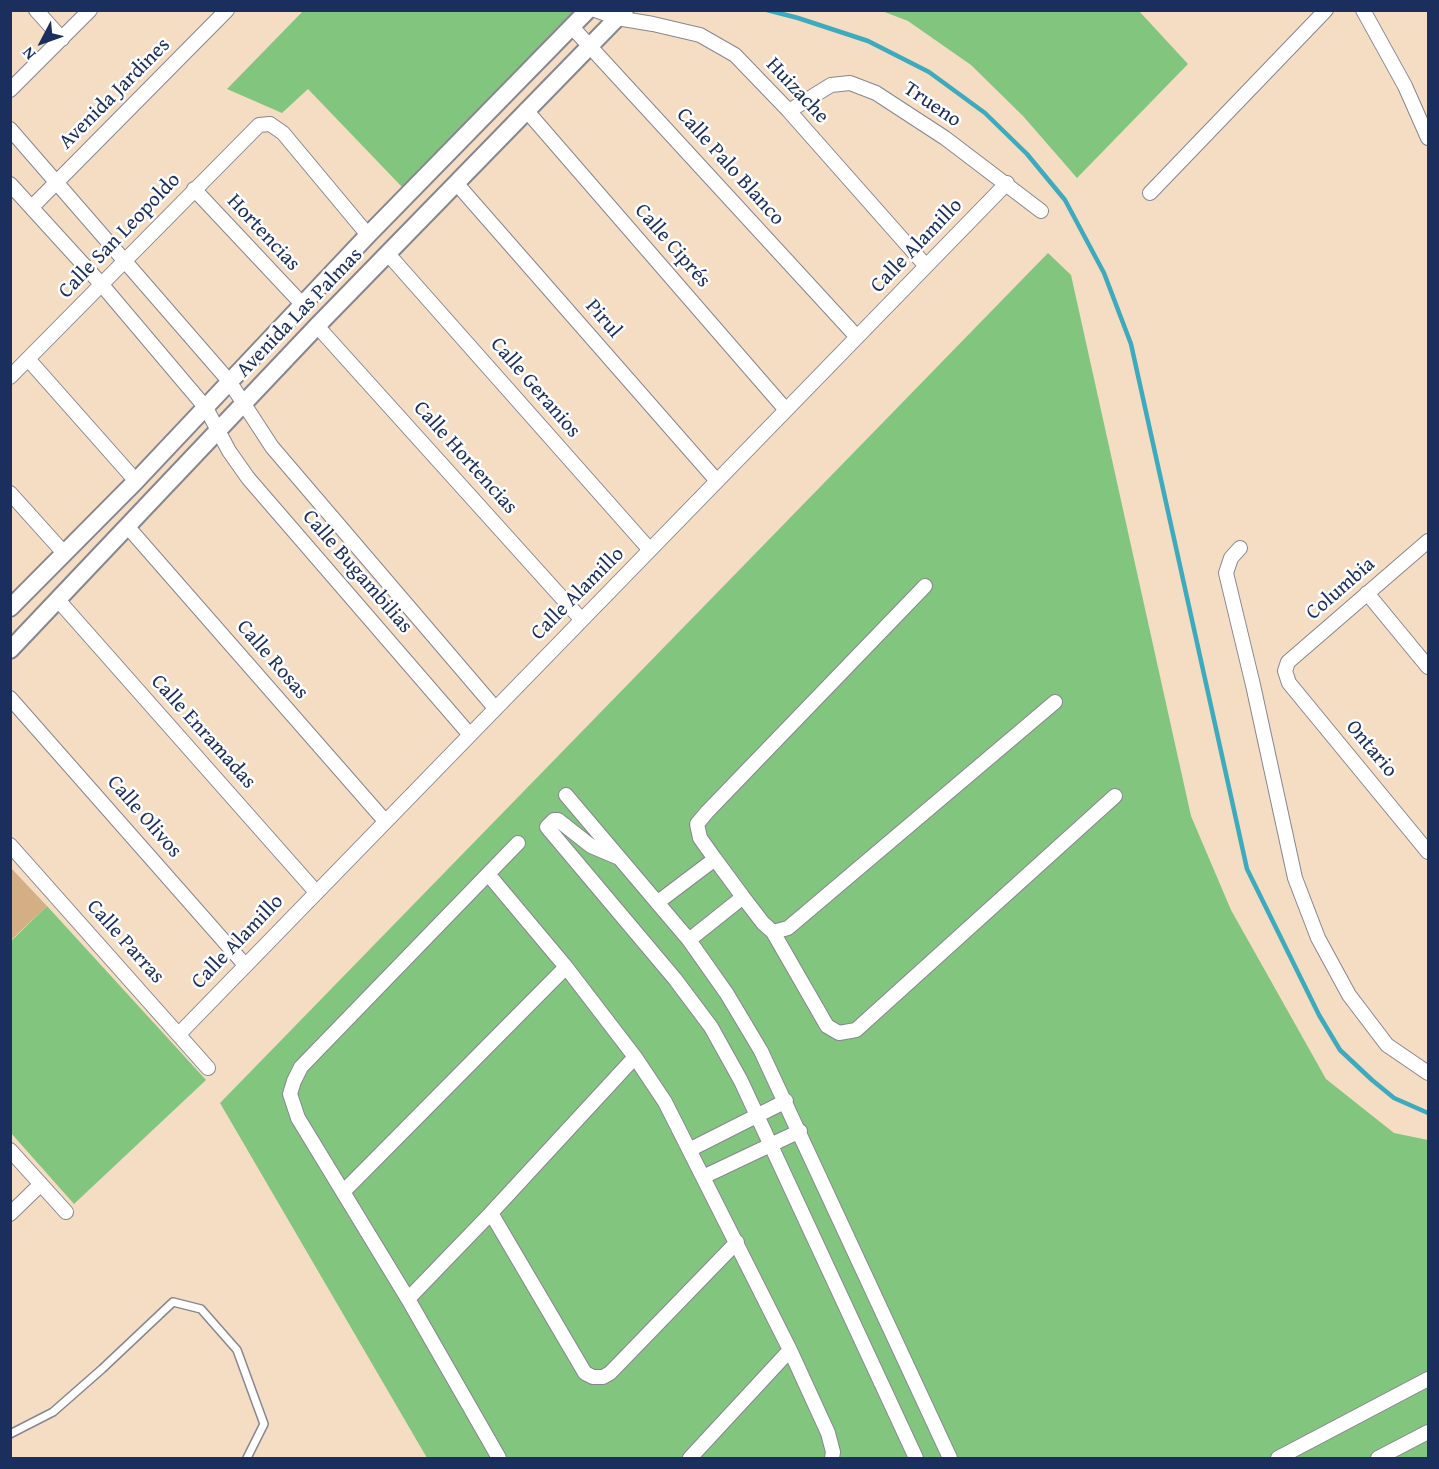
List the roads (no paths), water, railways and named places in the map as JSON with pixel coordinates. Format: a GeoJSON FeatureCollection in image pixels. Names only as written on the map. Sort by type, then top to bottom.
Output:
{"type":"FeatureCollection","features":[{"type":"Feature","properties":{"kind":"street"},"geometry":{"type":"LineString","coordinates":[[36,10],[62,39]]}},
{"type":"Feature","properties":{"kind":"street"},"geometry":{"type":"LineString","coordinates":[[10,90],[90,10]]}},
{"type":"Feature","properties":{"kind":"street","name":"Avenida Jardines"},"geometry":{"type":"LineString","coordinates":[[32,207],[227,10]]}},
{"type":"Feature","properties":{"kind":"street","name":"Avenida Las Palmas"},"geometry":{"type":"LineString","coordinates":[[10,608],[206,408],[369,235],[588,10]]}},
{"type":"Feature","properties":{"kind":"street","name":"Huizache"},"geometry":{"type":"LineString","coordinates":[[595,10],[621,14],[700,35],[735,54],[789,111],[926,266]]}},
{"type":"Feature","properties":{"kind":"street"},"geometry":{"type":"LineString","coordinates":[[1150,193],[1326,10]]}},
{"type":"Feature","properties":{"kind":"street"},"geometry":{"type":"LineString","coordinates":[[1363,10],[1405,86],[1428,138]]}},
{"type":"Feature","properties":{"kind":"street","name":"Avenida Las Palmas"},"geometry":{"type":"LineString","coordinates":[[12,646],[621,14]]}},
{"type":"Feature","properties":{"kind":"street","name":"Calle Palo Blanco"},"geometry":{"type":"LineString","coordinates":[[572,27],[857,337]]}},
{"type":"Feature","properties":{"kind":"street","name":"Trueno"},"geometry":{"type":"LineString","coordinates":[[789,111],[831,85],[850,83],[876,93],[945,138],[1041,211]]}},
{"type":"Feature","properties":{"kind":"street","name":"Calle Ciprés"},"geometry":{"type":"LineString","coordinates":[[526,110],[786,410]]}},
{"type":"Feature","properties":{"kind":"street","name":"Calle San Leopoldo"},"geometry":{"type":"LineString","coordinates":[[10,377],[260,125],[270,124],[284,133],[369,235]]}},
{"type":"Feature","properties":{"kind":"street","name":"Calle Bugambilias"},"geometry":{"type":"LineString","coordinates":[[10,129],[229,381],[261,433],[290,469],[495,708]]}},
{"type":"Feature","properties":{"kind":"street","name":"Calle Alamillo"},"geometry":{"type":"LineString","coordinates":[[179,1034],[1006,183]]}},
{"type":"Feature","properties":{"kind":"street","name":"Calle Bugambilias"},"geometry":{"type":"LineString","coordinates":[[10,184],[102,285],[206,408],[218,432],[248,478],[470,735]]}},
{"type":"Feature","properties":{"kind":"street","name":"Pirul"},"geometry":{"type":"LineString","coordinates":[[457,184],[717,481]]}},
{"type":"Feature","properties":{"kind":"street","name":"Hortencias"},"geometry":{"type":"LineString","coordinates":[[194,189],[303,305]]}},
{"type":"Feature","properties":{"kind":"street","name":"Calle Geranios"},"geometry":{"type":"LineString","coordinates":[[388,254],[650,550]]}},
{"type":"Feature","properties":{"kind":"street","name":"Calle Hortencias"},"geometry":{"type":"LineString","coordinates":[[318,326],[581,619]]}},
{"type":"Feature","properties":{"kind":"street"},"geometry":{"type":"LineString","coordinates":[[28,358],[135,481]]}},
{"type":"Feature","properties":{"kind":"street"},"geometry":{"type":"LineString","coordinates":[[10,493],[64,553]]}},
{"type":"Feature","properties":{"kind":"street","name":"Calle Rosas"},"geometry":{"type":"LineString","coordinates":[[127,526],[385,821]]}},
{"type":"Feature","properties":{"kind":"street","name":"Columbia"},"geometry":{"type":"LineString","coordinates":[[1285,671],[1288,662],[1428,541]]}},
{"type":"Feature","properties":{"kind":"street"},"geometry":{"type":"LineString","coordinates":[[1240,549],[1231,558],[1226,573],[1295,878],[1318,938],[1349,995],[1387,1045],[1428,1072]]}},
{"type":"Feature","properties":{"kind":"street"},"geometry":{"type":"LineString","coordinates":[[925,586],[697,825],[700,838],[772,932],[827,1026],[839,1033],[856,1030],[1115,796]]}},
{"type":"Feature","properties":{"kind":"street"},"geometry":{"type":"LineString","coordinates":[[1367,593],[1428,667]]}},
{"type":"Feature","properties":{"kind":"street","name":"Calle Enramadas"},"geometry":{"type":"LineString","coordinates":[[58,600],[316,892]]}},
{"type":"Feature","properties":{"kind":"street","name":"Ontario"},"geometry":{"type":"LineString","coordinates":[[1285,671],[1289,683],[1428,852]]}},
{"type":"Feature","properties":{"kind":"street","name":"Calle Olivos"},"geometry":{"type":"LineString","coordinates":[[10,698],[245,965]]}},
{"type":"Feature","properties":{"kind":"street"},"geometry":{"type":"LineString","coordinates":[[772,932],[788,928],[1055,702]]}},
{"type":"Feature","properties":{"kind":"street"},"geometry":{"type":"LineString","coordinates":[[566,795],[690,940],[750,1032],[786,1101],[950,1458]]}},
{"type":"Feature","properties":{"kind":"street"},"geometry":{"type":"LineString","coordinates":[[617,857],[591,846],[558,820],[554,820],[547,827],[675,979],[711,1027],[741,1081],[916,1458]]}},
{"type":"Feature","properties":{"kind":"street"},"geometry":{"type":"LineString","coordinates":[[499,1458],[408,1299],[298,1118],[290,1094],[301,1067],[518,843]]}},
{"type":"Feature","properties":{"kind":"street","name":"Calle Parras"},"geometry":{"type":"LineString","coordinates":[[10,845],[207,1068]]}},
{"type":"Feature","properties":{"kind":"street"},"geometry":{"type":"LineString","coordinates":[[658,902],[715,859]]}},
{"type":"Feature","properties":{"kind":"street"},"geometry":{"type":"LineString","coordinates":[[488,874],[566,967],[635,1057],[665,1102],[790,1350],[828,1433],[833,1452],[832,1458]]}},
{"type":"Feature","properties":{"kind":"street"},"geometry":{"type":"LineString","coordinates":[[690,940],[743,897]]}},
{"type":"Feature","properties":{"kind":"street"},"geometry":{"type":"LineString","coordinates":[[344,1191],[566,967]]}},
{"type":"Feature","properties":{"kind":"street"},"geometry":{"type":"LineString","coordinates":[[408,1299],[635,1057]]}},
{"type":"Feature","properties":{"kind":"street"},"geometry":{"type":"LineString","coordinates":[[689,1150],[786,1101]]}},
{"type":"Feature","properties":{"kind":"street"},"geometry":{"type":"LineString","coordinates":[[703,1177],[800,1131]]}},
{"type":"Feature","properties":{"kind":"street"},"geometry":{"type":"LineString","coordinates":[[10,1150],[66,1212]]}},
{"type":"Feature","properties":{"kind":"street"},"geometry":{"type":"LineString","coordinates":[[10,1214],[41,1184]]}},
{"type":"Feature","properties":{"kind":"street"},"geometry":{"type":"LineString","coordinates":[[491,1213],[585,1373],[593,1377],[603,1377],[610,1373],[736,1242]]}},
{"type":"Feature","properties":{"kind":"street"},"geometry":{"type":"LineString","coordinates":[[690,1458],[790,1350]]}},
{"type":"Feature","properties":{"kind":"street"},"geometry":{"type":"LineString","coordinates":[[1278,1458],[1428,1380]]}},
{"type":"Feature","properties":{"kind":"street"},"geometry":{"type":"LineString","coordinates":[[1378,1458],[1428,1432]]}},
{"type":"Feature","properties":{"kind":"lane"},"geometry":{"type":"LineString","coordinates":[[10,1434],[52,1412],[102,1369],[173,1302],[201,1309],[237,1350],[264,1424],[247,1458]]}},
{"type":"Feature","properties":{"kind":"waterway"},"geometry":{"type":"LineString","coordinates":[[767,10],[868,41],[929,72],[985,113],[1027,154],[1065,200],[1104,273],[1131,344],[1247,869],[1319,1015],[1340,1050],[1394,1098],[1428,1113]]}}]}
